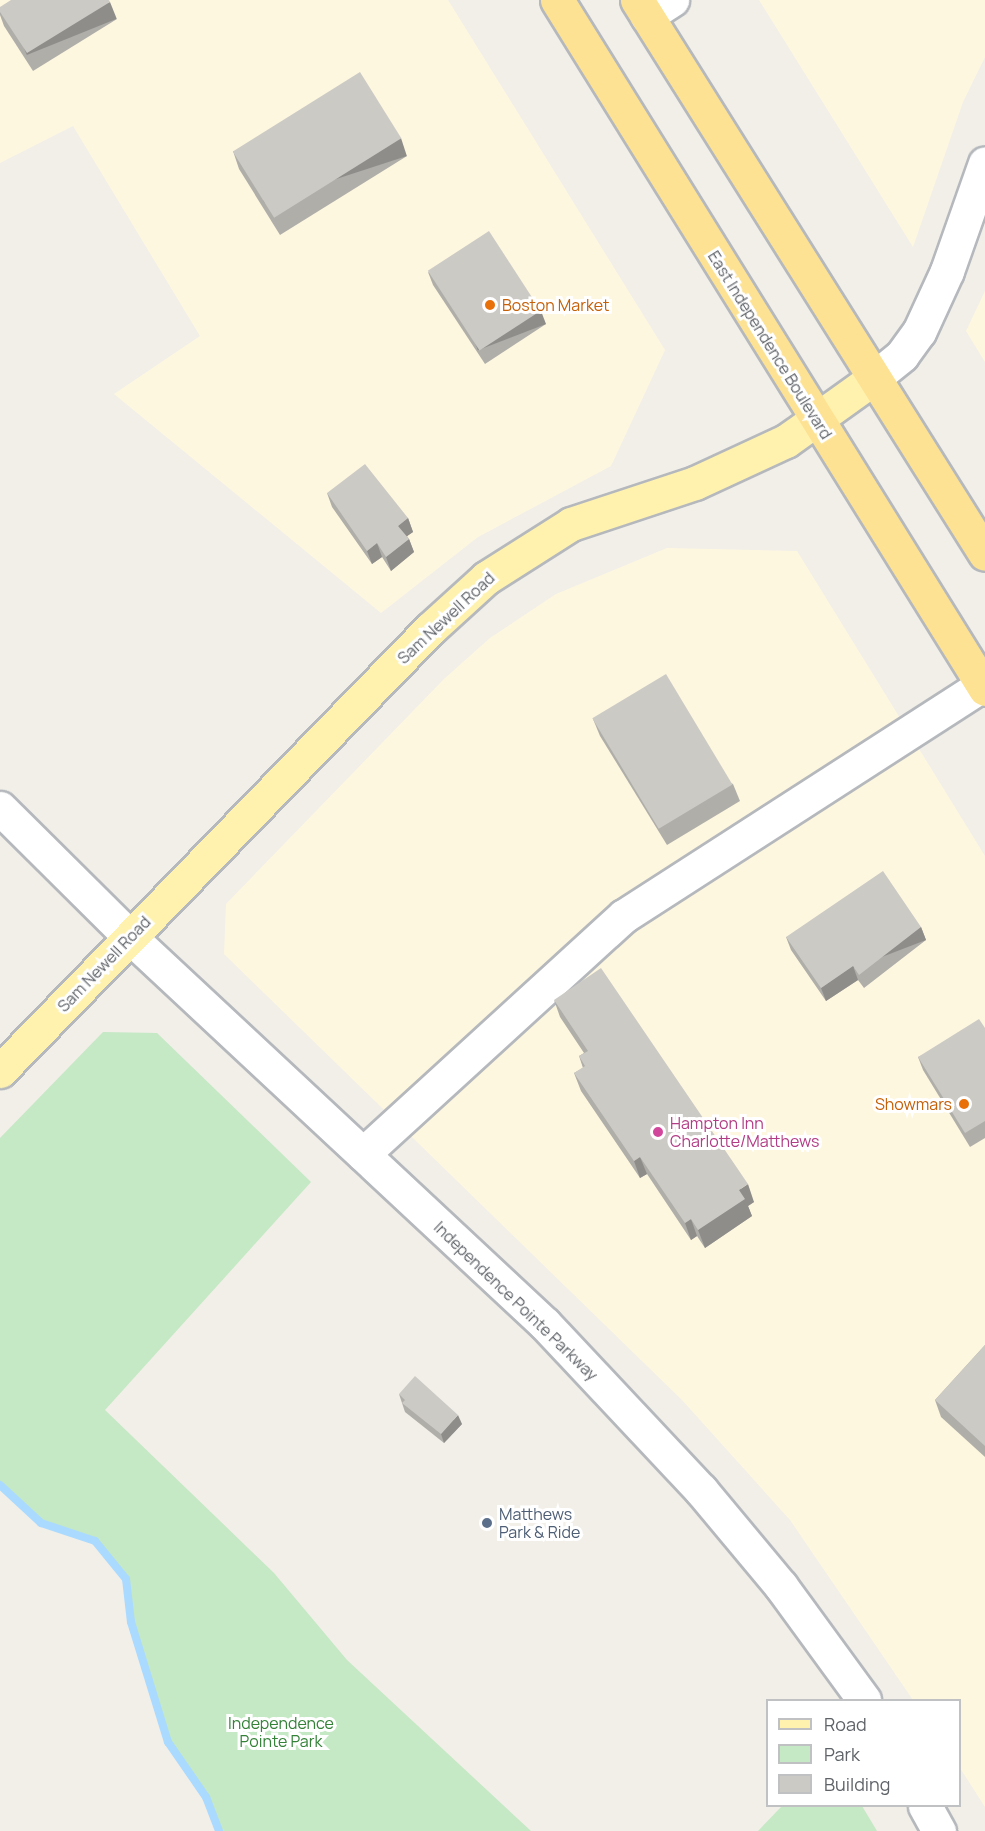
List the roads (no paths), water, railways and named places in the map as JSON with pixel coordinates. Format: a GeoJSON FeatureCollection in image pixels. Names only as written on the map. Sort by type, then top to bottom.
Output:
{"type":"FeatureCollection","features":[{"type":"Feature","properties":{"kind":"highway","name":"East Independence Boulevard"},"geometry":{"type":"LineString","coordinates":[[558,0],[984,687]]}},
{"type":"Feature","properties":{"kind":"highway"},"geometry":{"type":"LineString","coordinates":[[652,5],[874,378],[985,554]]}},
{"type":"Feature","properties":{"kind":"main road","name":"Sam Newell Road"},"geometry":{"type":"LineString","coordinates":[[0,1071],[430,629],[486,578],[571,524],[695,483],[786,441],[818,421],[874,378]]}},
{"type":"Feature","properties":{"kind":"street","name":"Sam Newell Road"},"geometry":{"type":"LineString","coordinates":[[874,378],[902,355],[919,332],[947,272],[985,163]]}},
{"type":"Feature","properties":{"kind":"street"},"geometry":{"type":"LineString","coordinates":[[363,1154],[624,916],[984,687]]}},
{"type":"Feature","properties":{"kind":"street","name":"Independence Pointe Parkway"},"geometry":{"type":"LineString","coordinates":[[0,808],[130,937],[544,1324],[697,1486],[781,1586],[863,1699]]}},
{"type":"Feature","properties":{"kind":"street"},"geometry":{"type":"LineString","coordinates":[[926,1807],[939,1831]]}},
{"type":"Feature","properties":{"kind":"waterway"},"geometry":{"type":"LineString","coordinates":[[0,1485],[41,1523],[95,1541],[126,1579],[131,1622],[168,1742],[206,1797],[219,1831]]}},
{"type":"Feature","properties":{"kind":"place","name":"Boston Market"},"geometry":{"type":"Point","coordinates":[490,305]}},
{"type":"Feature","properties":{"kind":"place","name":"Showmars"},"geometry":{"type":"Point","coordinates":[964,1104]}},
{"type":"Feature","properties":{"kind":"place","name":"Hampton Inn Charlotte/Matthews"},"geometry":{"type":"Point","coordinates":[658,1132]}},
{"type":"Feature","properties":{"kind":"place","name":"Matthews Park & Ride"},"geometry":{"type":"Point","coordinates":[487,1523]}},
{"type":"Feature","properties":{"kind":"park label","name":"Independence Pointe Park"},"geometry":{"type":"Point","coordinates":[281,1732]}}]}
